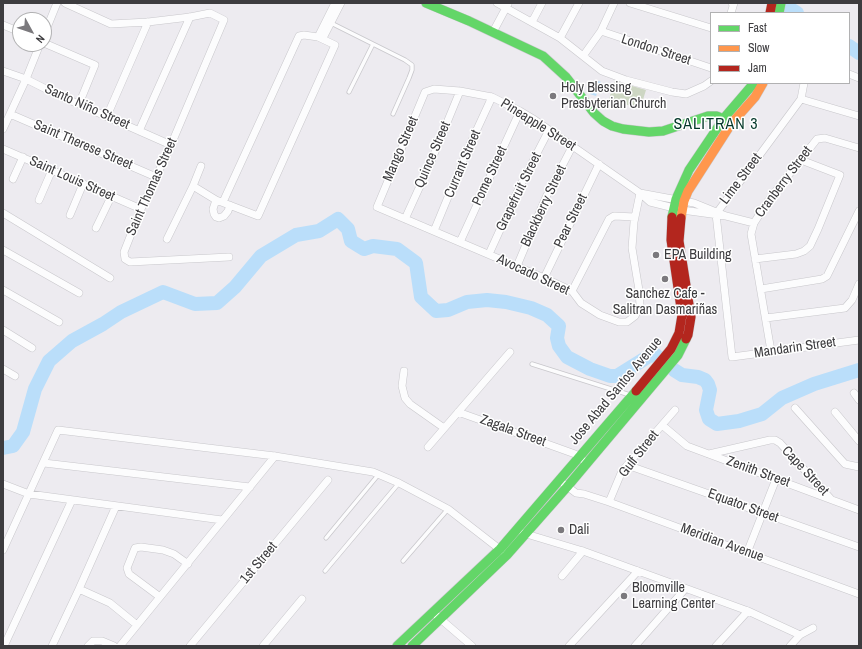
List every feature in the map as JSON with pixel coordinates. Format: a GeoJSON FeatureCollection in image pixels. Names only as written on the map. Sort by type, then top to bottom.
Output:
{"type":"FeatureCollection","features":[{"type":"Feature","properties":{"kind":"main road"},"geometry":{"type":"LineString","coordinates":[[426,3],[463,18],[542,56],[566,77],[594,113],[603,121],[612,126],[623,129],[649,132],[663,131],[708,116],[718,116],[728,121]]}},
{"type":"Feature","properties":{"kind":"main road","name":"Jose Abad Santos Avenue"},"geometry":{"type":"LineString","coordinates":[[412,646],[440,619],[522,531],[568,485],[587,463],[635,399],[674,352],[680,333],[682,315],[671,240],[689,170],[756,84]]}},
{"type":"Feature","properties":{"kind":"main road","name":"Jose Abad Santos Avenue"},"geometry":{"type":"LineString","coordinates":[[522,531],[560,479],[635,399]]}},
{"type":"Feature","properties":{"kind":"main road","name":"Jose Abad Santos Avenue"},"geometry":{"type":"LineString","coordinates":[[398,646],[433,612],[503,552]]}},
{"type":"Feature","properties":{"kind":"street"},"geometry":{"type":"LineString","coordinates":[[52,15],[57,3]]}},
{"type":"Feature","properties":{"kind":"street"},"geometry":{"type":"LineString","coordinates":[[65,3],[111,24],[148,22],[190,17]]}},
{"type":"Feature","properties":{"kind":"street"},"geometry":{"type":"LineString","coordinates":[[321,37],[335,3]]}},
{"type":"Feature","properties":{"kind":"street"},"geometry":{"type":"LineString","coordinates":[[328,22],[340,3]]}},
{"type":"Feature","properties":{"kind":"street"},"geometry":{"type":"LineString","coordinates":[[498,3],[507,5],[532,22],[560,38],[602,71],[626,80],[672,92],[686,94],[695,91],[710,82]]}},
{"type":"Feature","properties":{"kind":"street"},"geometry":{"type":"LineString","coordinates":[[532,22],[542,3]]}},
{"type":"Feature","properties":{"kind":"street"},"geometry":{"type":"LineString","coordinates":[[560,38],[578,3]]}},
{"type":"Feature","properties":{"kind":"street"},"geometry":{"type":"LineString","coordinates":[[583,56],[601,31],[614,3]]}},
{"type":"Feature","properties":{"kind":"street"},"geometry":{"type":"LineString","coordinates":[[630,3],[710,28]]}},
{"type":"Feature","properties":{"kind":"street"},"geometry":{"type":"LineString","coordinates":[[493,32],[507,5]]}},
{"type":"Feature","properties":{"kind":"street","name":"Saint Thomas Street"},"geometry":{"type":"LineString","coordinates":[[190,17],[210,13],[224,20],[171,145],[141,209],[124,252],[125,259],[130,262],[229,257]]}},
{"type":"Feature","properties":{"kind":"street"},"geometry":{"type":"LineString","coordinates":[[139,131],[190,17]]}},
{"type":"Feature","properties":{"kind":"street"},"geometry":{"type":"LineString","coordinates":[[107,116],[148,22]]}},
{"type":"Feature","properties":{"kind":"street","name":"London Street"},"geometry":{"type":"LineString","coordinates":[[601,31],[710,68]]}},
{"type":"Feature","properties":{"kind":"street"},"geometry":{"type":"LineString","coordinates":[[193,186],[223,203],[258,216],[335,45],[321,37],[299,36],[223,203]]}},
{"type":"Feature","properties":{"kind":"street"},"geometry":{"type":"LineString","coordinates":[[52,46],[95,65],[78,104]]}},
{"type":"Feature","properties":{"kind":"street"},"geometry":{"type":"LineString","coordinates":[[3,129],[37,52]]}},
{"type":"Feature","properties":{"kind":"street","name":"Santo Niño Street"},"geometry":{"type":"LineString","coordinates":[[3,71],[26,79],[78,104],[171,145]]}},
{"type":"Feature","properties":{"kind":"street","name":"Lime Street"},"geometry":{"type":"LineString","coordinates":[[732,357],[716,213],[801,99],[804,84]]}},
{"type":"Feature","properties":{"kind":"street","name":"Pineapple Street"},"geometry":{"type":"LineString","coordinates":[[425,92],[434,89],[460,91],[492,97],[549,130],[640,193],[650,202],[679,205],[754,223]]}},
{"type":"Feature","properties":{"kind":"street","name":"Quince Street"},"geometry":{"type":"LineString","coordinates":[[405,219],[430,164],[460,91]]}},
{"type":"Feature","properties":{"kind":"street","name":"Mango Street"},"geometry":{"type":"LineString","coordinates":[[377,207],[425,92]]}},
{"type":"Feature","properties":{"kind":"street","name":"Currant Street"},"geometry":{"type":"LineString","coordinates":[[434,231],[467,151],[492,97]]}},
{"type":"Feature","properties":{"kind":"street"},"geometry":{"type":"LineString","coordinates":[[801,99],[859,116]]}},
{"type":"Feature","properties":{"kind":"street","name":"Pome Street"},"geometry":{"type":"LineString","coordinates":[[460,242],[520,112]]}},
{"type":"Feature","properties":{"kind":"street","name":"Saint Therese Street"},"geometry":{"type":"LineString","coordinates":[[10,114],[156,177]]}},
{"type":"Feature","properties":{"kind":"street","name":"Grapefruit Street"},"geometry":{"type":"LineString","coordinates":[[489,254],[520,186],[549,130]]}},
{"type":"Feature","properties":{"kind":"street","name":"Cranberry Street"},"geometry":{"type":"LineString","coordinates":[[754,223],[768,201],[817,139],[825,138],[859,148]]}},
{"type":"Feature","properties":{"kind":"street","name":"Blackberry Street"},"geometry":{"type":"LineString","coordinates":[[517,266],[546,197],[572,146]]}},
{"type":"Feature","properties":{"kind":"street","name":"Saint Louis Street"},"geometry":{"type":"LineString","coordinates":[[3,149],[141,209]]}},
{"type":"Feature","properties":{"kind":"street"},"geometry":{"type":"LineString","coordinates":[[13,179],[23,157]]}},
{"type":"Feature","properties":{"kind":"street"},"geometry":{"type":"LineString","coordinates":[[755,259],[796,254],[804,251],[810,246],[818,229],[840,175],[801,160]]}},
{"type":"Feature","properties":{"kind":"street","name":"Pear Street"},"geometry":{"type":"LineString","coordinates":[[544,278],[599,164]]}},
{"type":"Feature","properties":{"kind":"street"},"geometry":{"type":"LineString","coordinates":[[167,239],[201,166]]}},
{"type":"Feature","properties":{"kind":"street"},"geometry":{"type":"LineString","coordinates":[[38,200],[52,170]]}},
{"type":"Feature","properties":{"kind":"street"},"geometry":{"type":"LineString","coordinates":[[70,215],[83,184]]}},
{"type":"Feature","properties":{"kind":"street","name":"Avocado Street"},"geometry":{"type":"LineString","coordinates":[[377,207],[544,278],[572,291],[581,303],[600,315],[619,322],[627,322],[635,316],[640,306],[632,248],[635,217],[640,193]]}},
{"type":"Feature","properties":{"kind":"street"},"geometry":{"type":"LineString","coordinates":[[96,228],[111,196]]}},
{"type":"Feature","properties":{"kind":"street"},"geometry":{"type":"LineString","coordinates":[[761,288],[822,279],[827,276],[859,210]]}},
{"type":"Feature","properties":{"kind":"street"},"geometry":{"type":"LineString","coordinates":[[3,213],[110,278]]}},
{"type":"Feature","properties":{"kind":"street"},"geometry":{"type":"LineString","coordinates":[[572,291],[609,219],[614,216],[635,217]]}},
{"type":"Feature","properties":{"kind":"street"},"geometry":{"type":"LineString","coordinates":[[754,223],[752,234],[755,259],[771,351]]}},
{"type":"Feature","properties":{"kind":"street"},"geometry":{"type":"LineString","coordinates":[[3,250],[79,293]]}},
{"type":"Feature","properties":{"kind":"street"},"geometry":{"type":"LineString","coordinates":[[766,318],[845,308],[852,300],[859,284]]}},
{"type":"Feature","properties":{"kind":"street"},"geometry":{"type":"LineString","coordinates":[[3,290],[58,322]]}},
{"type":"Feature","properties":{"kind":"street"},"geometry":{"type":"LineString","coordinates":[[3,330],[32,348]]}},
{"type":"Feature","properties":{"kind":"street","name":"Mandarin Street"},"geometry":{"type":"LineString","coordinates":[[732,357],[859,340]]}},
{"type":"Feature","properties":{"kind":"street"},"geometry":{"type":"LineString","coordinates":[[428,447],[510,352]]}},
{"type":"Feature","properties":{"kind":"street"},"geometry":{"type":"LineString","coordinates":[[3,369],[15,376]]}},
{"type":"Feature","properties":{"kind":"street"},"geometry":{"type":"LineString","coordinates":[[404,371],[402,386],[405,398],[410,404],[444,428]]}},
{"type":"Feature","properties":{"kind":"street"},"geometry":{"type":"LineString","coordinates":[[854,393],[859,400]]}},
{"type":"Feature","properties":{"kind":"street"},"geometry":{"type":"LineString","coordinates":[[796,408],[846,464],[859,467]]}},
{"type":"Feature","properties":{"kind":"street","name":"Gulf Street"},"geometry":{"type":"LineString","coordinates":[[610,502],[622,471],[675,410]]}},
{"type":"Feature","properties":{"kind":"street","name":"Zagala Street"},"geometry":{"type":"LineString","coordinates":[[458,412],[575,454],[587,463]]}},
{"type":"Feature","properties":{"kind":"street"},"geometry":{"type":"LineString","coordinates":[[835,412],[859,441]]}},
{"type":"Feature","properties":{"kind":"street","name":"Zenith Street"},"geometry":{"type":"LineString","coordinates":[[662,425],[687,446],[859,510]]}},
{"type":"Feature","properties":{"kind":"street"},"geometry":{"type":"LineString","coordinates":[[3,550],[58,430],[275,456],[340,466],[379,474],[399,483],[448,510],[503,552]]}},
{"type":"Feature","properties":{"kind":"street","name":"Cape Street"},"geometry":{"type":"LineString","coordinates":[[708,454],[775,440],[780,443],[832,500]]}},
{"type":"Feature","properties":{"kind":"street"},"geometry":{"type":"LineString","coordinates":[[120,646],[275,456]]}},
{"type":"Feature","properties":{"kind":"street"},"geometry":{"type":"LineString","coordinates":[[44,463],[250,488]]}},
{"type":"Feature","properties":{"kind":"street","name":"Equator Street"},"geometry":{"type":"LineString","coordinates":[[627,465],[859,547]]}},
{"type":"Feature","properties":{"kind":"street","name":"Meridian Avenue"},"geometry":{"type":"LineString","coordinates":[[560,479],[576,493],[610,502],[859,594]]}},
{"type":"Feature","properties":{"kind":"street"},"geometry":{"type":"LineString","coordinates":[[747,553],[776,479]]}},
{"type":"Feature","properties":{"kind":"street","name":"1st Street"},"geometry":{"type":"LineString","coordinates":[[190,646],[328,480]]}},
{"type":"Feature","properties":{"kind":"street"},"geometry":{"type":"LineString","coordinates":[[3,484],[29,494],[222,520]]}},
{"type":"Feature","properties":{"kind":"street"},"geometry":{"type":"LineString","coordinates":[[4,646],[72,500]]}},
{"type":"Feature","properties":{"kind":"street"},"geometry":{"type":"LineString","coordinates":[[52,646],[116,506]]}},
{"type":"Feature","properties":{"kind":"street"},"geometry":{"type":"LineString","coordinates":[[522,531],[583,551],[748,611],[800,635]]}},
{"type":"Feature","properties":{"kind":"street"},"geometry":{"type":"LineString","coordinates":[[160,597],[129,574],[127,568],[135,548],[141,547],[163,550],[174,554],[188,564]]}},
{"type":"Feature","properties":{"kind":"street"},"geometry":{"type":"LineString","coordinates":[[562,576],[583,551]]}},
{"type":"Feature","properties":{"kind":"street"},"geometry":{"type":"LineString","coordinates":[[569,646],[638,571]]}},
{"type":"Feature","properties":{"kind":"street"},"geometry":{"type":"LineString","coordinates":[[79,589],[110,603],[137,625]]}},
{"type":"Feature","properties":{"kind":"street"},"geometry":{"type":"LineString","coordinates":[[635,646],[685,589]]}},
{"type":"Feature","properties":{"kind":"street"},"geometry":{"type":"LineString","coordinates":[[263,646],[302,599]]}},
{"type":"Feature","properties":{"kind":"street"},"geometry":{"type":"LineString","coordinates":[[716,646],[748,611]]}},
{"type":"Feature","properties":{"kind":"street"},"geometry":{"type":"LineString","coordinates":[[433,612],[472,646]]}},
{"type":"Feature","properties":{"kind":"street"},"geometry":{"type":"LineString","coordinates":[[790,646],[800,635],[813,628]]}},
{"type":"Feature","properties":{"kind":"street"},"geometry":{"type":"LineString","coordinates":[[88,646],[93,641],[102,641],[114,646]]}},
{"type":"Feature","properties":{"kind":"lane"},"geometry":{"type":"LineString","coordinates":[[328,22],[405,60],[412,65],[409,78],[393,114]]}},
{"type":"Feature","properties":{"kind":"lane"},"geometry":{"type":"LineString","coordinates":[[350,92],[373,44]]}},
{"type":"Feature","properties":{"kind":"lane"},"geometry":{"type":"LineString","coordinates":[[532,364],[635,399]]}},
{"type":"Feature","properties":{"kind":"lane"},"geometry":{"type":"LineString","coordinates":[[326,538],[379,474]]}},
{"type":"Feature","properties":{"kind":"lane"},"geometry":{"type":"LineString","coordinates":[[325,571],[399,483]]}},
{"type":"Feature","properties":{"kind":"lane"},"geometry":{"type":"LineString","coordinates":[[403,561],[448,510]]}},
{"type":"Feature","properties":{"kind":"green space"},"geometry":{"type":"Polygon","coordinates":[[[615,81],[646,90],[640,109],[609,99],[615,81]]]}},
{"type":"Feature","properties":{"kind":"water"},"geometry":{"type":"Polygon","coordinates":[[[595,80],[601,82],[596,96],[590,94],[595,80]]]}},
{"type":"Feature","properties":{"kind":"waterway"},"geometry":{"type":"LineString","coordinates":[[781,3],[795,12]]}},
{"type":"Feature","properties":{"kind":"waterway"},"geometry":{"type":"LineString","coordinates":[[850,47],[859,53]]}},
{"type":"Feature","properties":{"kind":"waterway"},"geometry":{"type":"LineString","coordinates":[[3,448],[13,446],[23,432],[35,389],[49,361],[72,341],[121,312],[163,292],[195,304],[217,303],[235,287],[261,256],[296,235],[319,231],[338,219],[348,229],[351,241],[364,249],[373,246],[397,249],[416,263],[421,297],[436,311],[448,310],[467,302],[487,300],[506,302],[531,308],[547,315],[559,326],[557,338],[559,346],[567,357],[590,369],[610,376],[617,376],[649,356],[656,355]]}},
{"type":"Feature","properties":{"kind":"waterway"},"geometry":{"type":"LineString","coordinates":[[674,370],[682,375],[698,377],[705,380],[710,390],[706,410],[709,419],[717,424],[739,421],[762,414],[782,398],[814,384],[859,370]]}},
{"type":"Feature","properties":{"kind":"traffic: fast"},"geometry":{"type":"LineString","coordinates":[[426,3],[469,21],[543,56],[566,77],[594,113],[603,121],[612,126],[623,129],[649,132],[663,131],[708,116],[717,116],[728,121]]}},
{"type":"Feature","properties":{"kind":"traffic: fast"},"geometry":{"type":"LineString","coordinates":[[779,12],[781,3]]}},
{"type":"Feature","properties":{"kind":"traffic: fast"},"geometry":{"type":"LineString","coordinates":[[672,217],[676,199],[689,170],[724,118],[753,84]]}},
{"type":"Feature","properties":{"kind":"traffic: fast"},"geometry":{"type":"LineString","coordinates":[[412,646],[507,555],[567,487],[678,355],[686,339]]}},
{"type":"Feature","properties":{"kind":"traffic: fast"},"geometry":{"type":"LineString","coordinates":[[397,646],[500,549],[636,391]]}},
{"type":"Feature","properties":{"kind":"traffic: slow"},"geometry":{"type":"LineString","coordinates":[[681,218],[684,201],[688,191],[731,124],[755,97],[762,84]]}},
{"type":"Feature","properties":{"kind":"traffic: jam"},"geometry":{"type":"LineString","coordinates":[[770,12],[772,3]]}},
{"type":"Feature","properties":{"kind":"traffic: jam"},"geometry":{"type":"LineString","coordinates":[[636,391],[671,349],[679,333],[682,315],[671,240],[672,217]]}},
{"type":"Feature","properties":{"kind":"traffic: jam"},"geometry":{"type":"LineString","coordinates":[[681,218],[679,241],[691,317],[686,339]]}},
{"type":"Feature","properties":{"kind":"place","name":"Holy Blessing Presbyterian Church"},"geometry":{"type":"Point","coordinates":[553,96]}},
{"type":"Feature","properties":{"kind":"place","name":"EPA Building"},"geometry":{"type":"Point","coordinates":[656,255]}},
{"type":"Feature","properties":{"kind":"place","name":"Sanchez Cafe - Salitran Dasmariñas"},"geometry":{"type":"Point","coordinates":[665,279]}},
{"type":"Feature","properties":{"kind":"place","name":"Dali"},"geometry":{"type":"Point","coordinates":[561,530]}},
{"type":"Feature","properties":{"kind":"place","name":"Bloomville Learning Center"},"geometry":{"type":"Point","coordinates":[624,596]}},
{"type":"Feature","properties":{"kind":"district","name":"SALITRAN 3"},"geometry":{"type":"Point","coordinates":[716,125]}}]}
